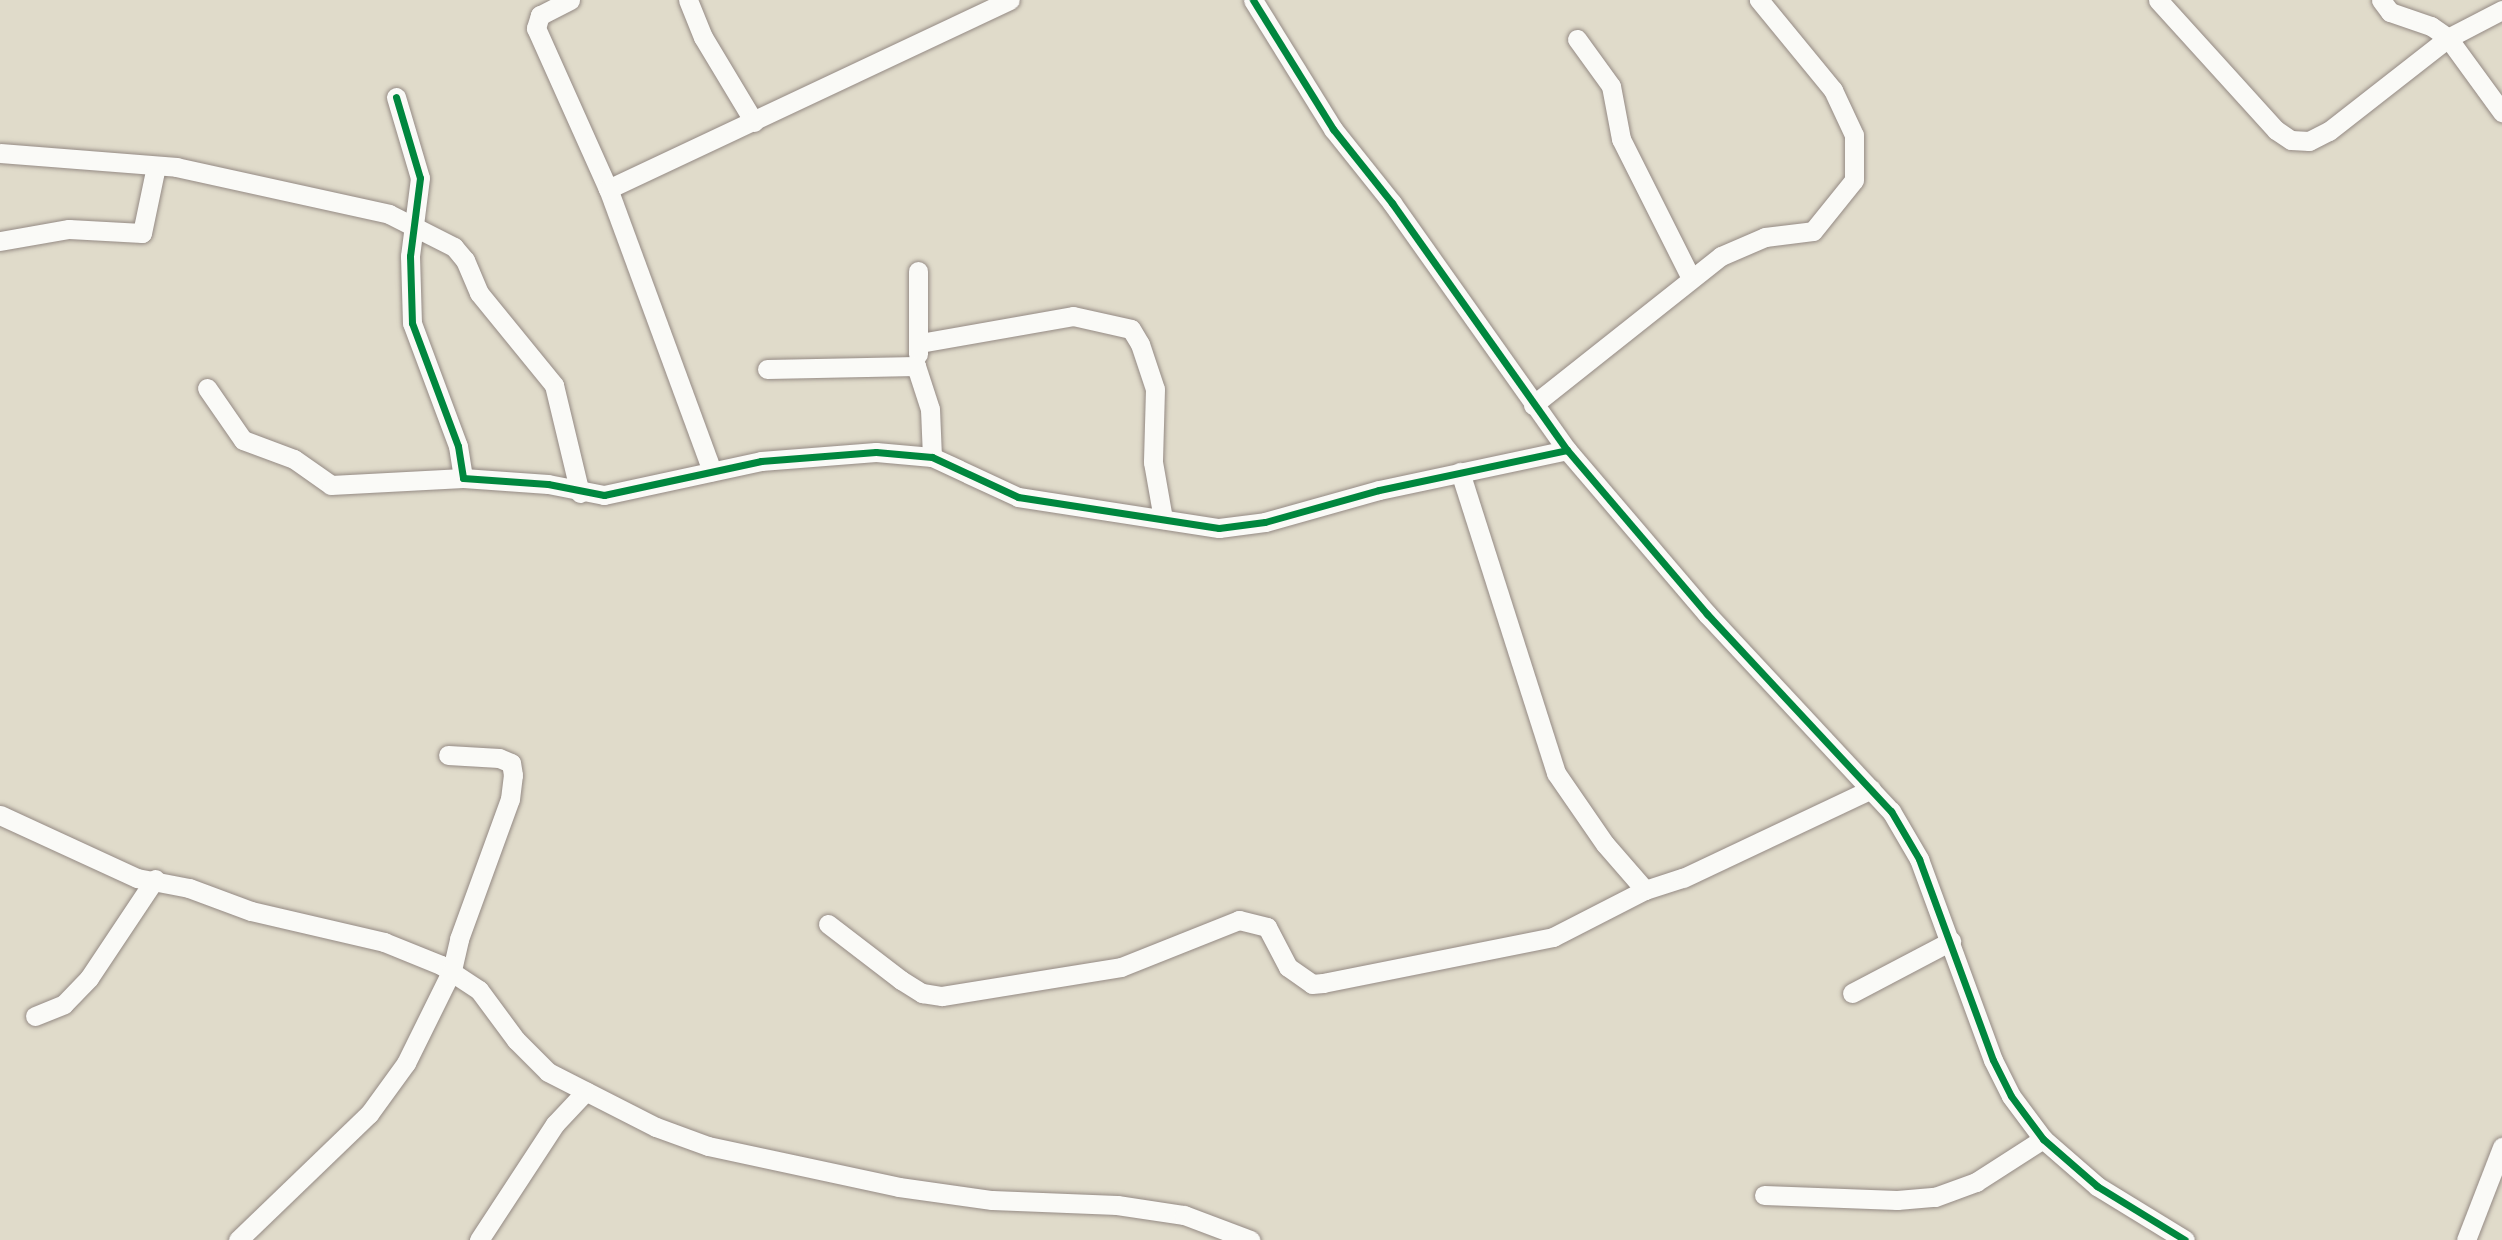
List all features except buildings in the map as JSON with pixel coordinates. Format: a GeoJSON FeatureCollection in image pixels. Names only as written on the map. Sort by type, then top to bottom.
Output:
{"type":"FeatureCollection","features":[{"type":"Feature","properties":{"kind":"street"},"geometry":{"type":"LineString","coordinates":[[570,0],[540,15],[536,28],[608,189],[712,471]]}},
{"type":"Feature","properties":{"kind":"street"},"geometry":{"type":"LineString","coordinates":[[688,0],[703,37],[754,122]]}},
{"type":"Feature","properties":{"kind":"street"},"geometry":{"type":"LineString","coordinates":[[608,189],[1010,0]]}},
{"type":"Feature","properties":{"kind":"street"},"geometry":{"type":"LineString","coordinates":[[1253,0],[1333,129],[1386,195],[1567,450],[1707,614],[1891,811],[1919,859],[1993,1060],[2011,1096],[2043,1139],[2097,1186],[2185,1240]]}},
{"type":"Feature","properties":{"kind":"street"},"geometry":{"type":"LineString","coordinates":[[1533,405],[1690,276],[1721,256],[1765,237],[1813,231],[1854,180],[1854,135],[1833,89],[1759,0]]}},
{"type":"Feature","properties":{"kind":"street"},"geometry":{"type":"LineString","coordinates":[[2158,0],[2276,130],[2291,140],[2309,141],[2329,131],[2448,38],[2502,10]]}},
{"type":"Feature","properties":{"kind":"street"},"geometry":{"type":"LineString","coordinates":[[2381,0],[2390,12],[2410,22],[2431,26],[2448,38],[2502,112]]}},
{"type":"Feature","properties":{"kind":"street"},"geometry":{"type":"LineString","coordinates":[[1577,39],[1611,86],[1621,139],[1690,276]]}},
{"type":"Feature","properties":{"kind":"street"},"geometry":{"type":"LineString","coordinates":[[396,97],[419,165],[412,223],[409,299],[412,323],[458,446],[463,478]]}},
{"type":"Feature","properties":{"kind":"street"},"geometry":{"type":"LineString","coordinates":[[0,153],[156,166],[412,223],[461,253],[479,293],[554,385],[580,493]]}},
{"type":"Feature","properties":{"kind":"street"},"geometry":{"type":"LineString","coordinates":[[0,241],[69,229],[142,233],[156,166]]}},
{"type":"Feature","properties":{"kind":"street"},"geometry":{"type":"LineString","coordinates":[[918,271],[920,343],[916,366],[930,409],[932,457]]}},
{"type":"Feature","properties":{"kind":"street"},"geometry":{"type":"LineString","coordinates":[[920,343],[1073,316],[1131,329],[1155,389],[1153,462],[1163,519]]}},
{"type":"Feature","properties":{"kind":"street"},"geometry":{"type":"LineString","coordinates":[[767,369],[916,366]]}},
{"type":"Feature","properties":{"kind":"street"},"geometry":{"type":"LineString","coordinates":[[207,388],[238,437],[294,459],[331,485],[463,478],[548,484],[580,493],[625,493],[712,471],[835,453],[932,457],[1018,498],[1219,528],[1244,526],[1460,472],[1567,450]]}},
{"type":"Feature","properties":{"kind":"street"},"geometry":{"type":"LineString","coordinates":[[1460,472],[1556,772],[1605,844],[1645,890]]}},
{"type":"Feature","properties":{"kind":"street"},"geometry":{"type":"LineString","coordinates":[[238,1240],[369,1114],[406,1063],[452,970],[458,939],[510,799],[513,775],[512,763],[499,758],[449,755]]}},
{"type":"Feature","properties":{"kind":"street"},"geometry":{"type":"LineString","coordinates":[[828,924],[901,980],[922,993],[942,996],[1121,967],[1238,920],[1266,927],[1288,967],[1311,984],[1496,952],[1553,937],[1645,890],[1684,878],[1871,789]]}},
{"type":"Feature","properties":{"kind":"street"},"geometry":{"type":"LineString","coordinates":[[0,814],[116,870],[155,879],[251,911],[384,942],[452,970],[478,990],[541,1067],[656,1127],[708,1146],[770,1161],[992,1200],[1117,1205],[1184,1215],[1212,1222],[1250,1240]]}},
{"type":"Feature","properties":{"kind":"street"},"geometry":{"type":"LineString","coordinates":[[35,1016],[64,1004],[89,978],[155,879]]}},
{"type":"Feature","properties":{"kind":"street"},"geometry":{"type":"LineString","coordinates":[[1852,993],[1951,941]]}},
{"type":"Feature","properties":{"kind":"street"},"geometry":{"type":"LineString","coordinates":[[479,1240],[555,1124],[586,1091]]}},
{"type":"Feature","properties":{"kind":"street"},"geometry":{"type":"LineString","coordinates":[[1764,1195],[1897,1200],[1935,1197],[1976,1182],[2043,1139]]}},
{"type":"Feature","properties":{"kind":"street"},"geometry":{"type":"LineString","coordinates":[[2466,1240],[2502,1147]]}},
{"type":"Feature","properties":{"kind":"cycle path"},"geometry":{"type":"LineString","coordinates":[[1253,0],[1333,129],[1392,203],[1567,450],[1707,614],[1891,811],[1919,859],[1993,1060],[2011,1096],[2043,1139],[2097,1186],[2185,1240]]}},
{"type":"Feature","properties":{"kind":"cycle path"},"geometry":{"type":"LineString","coordinates":[[396,97],[420,178],[410,256],[412,323],[458,446],[463,478],[548,484],[604,495],[761,461],[876,452],[932,457],[1018,497],[1219,528],[1265,522],[1379,490],[1567,450]]}}]}
